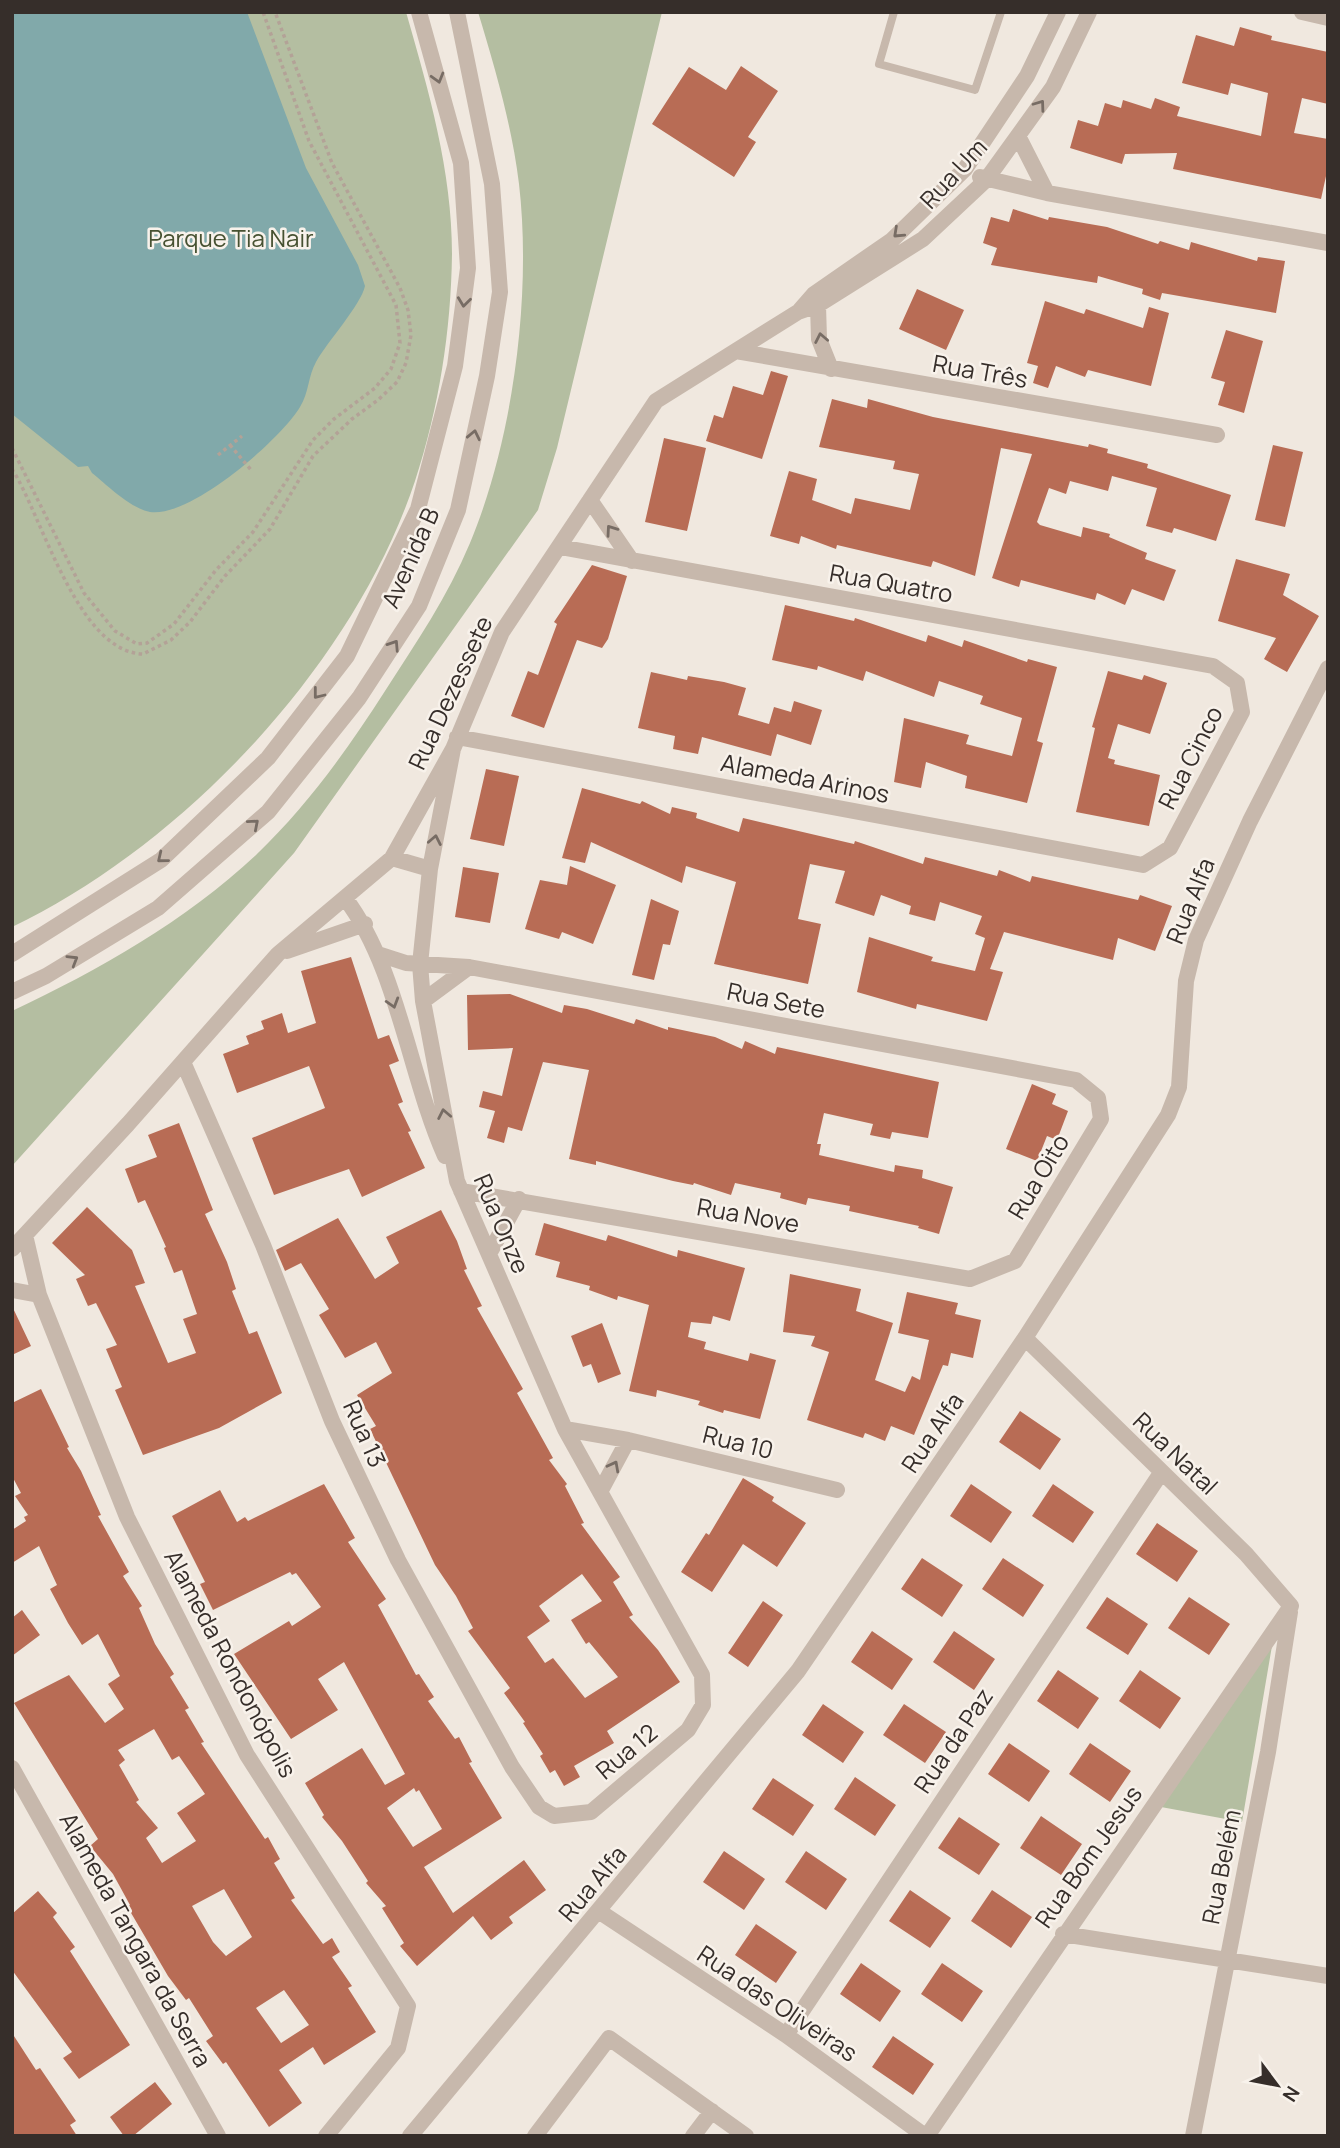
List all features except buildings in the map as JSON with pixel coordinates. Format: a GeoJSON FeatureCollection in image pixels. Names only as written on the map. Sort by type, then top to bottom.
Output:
{"type":"FeatureCollection","features":[{"type":"Feature","properties":{"kind":"street","name":"Avenida B"},"geometry":{"type":"LineString","coordinates":[[12,954],[161,860],[268,758],[347,656],[418,509],[455,366],[468,268],[461,163],[419,12]]}},
{"type":"Feature","properties":{"kind":"street","name":"Avenida B"},"geometry":{"type":"LineString","coordinates":[[12,992],[46,976],[158,908],[268,812],[359,698],[419,606],[458,510],[487,376],[500,292],[492,184],[457,12]]}},
{"type":"Feature","properties":{"kind":"street","name":"Rua Um"},"geometry":{"type":"LineString","coordinates":[[816,300],[891,240],[965,169],[1027,76],[1058,12]]}},
{"type":"Feature","properties":{"kind":"street","name":"Rua Um"},"geometry":{"type":"LineString","coordinates":[[736,351],[816,300],[923,240],[986,180],[1053,87],[1088,12]]}},
{"type":"Feature","properties":{"kind":"street"},"geometry":{"type":"LineString","coordinates":[[1302,12],[1328,18]]}},
{"type":"Feature","properties":{"kind":"street"},"geometry":{"type":"LineString","coordinates":[[1018,136],[1047,193]]}},
{"type":"Feature","properties":{"kind":"street"},"geometry":{"type":"LineString","coordinates":[[965,169],[986,180],[1047,193],[1328,243]]}},
{"type":"Feature","properties":{"kind":"street"},"geometry":{"type":"LineString","coordinates":[[816,300],[819,339],[831,369]]}},
{"type":"Feature","properties":{"kind":"street","name":"Rua Três"},"geometry":{"type":"LineString","coordinates":[[736,351],[1217,435]]}},
{"type":"Feature","properties":{"kind":"street","name":"Rua Dezessete"},"geometry":{"type":"LineString","coordinates":[[12,1249],[278,954],[392,858],[455,743],[502,632],[656,401],[736,351]]}},
{"type":"Feature","properties":{"kind":"street"},"geometry":{"type":"LineString","coordinates":[[590,500],[632,561]]}},
{"type":"Feature","properties":{"kind":"street","name":"Rua Quatro"},"geometry":{"type":"LineString","coordinates":[[560,547],[1213,666]]}},
{"type":"Feature","properties":{"kind":"street","name":"Rua Cinco"},"geometry":{"type":"LineString","coordinates":[[1143,865],[1170,848],[1242,712],[1237,683],[1213,666]]}},
{"type":"Feature","properties":{"kind":"street","name":"Rua Alfa"},"geometry":{"type":"LineString","coordinates":[[410,2136],[799,1671],[1025,1338],[1168,1115],[1180,1087],[1186,981],[1196,940],[1250,821],[1328,668]]}},
{"type":"Feature","properties":{"kind":"street","name":"Alameda Arinos"},"geometry":{"type":"LineString","coordinates":[[455,743],[1143,865]]}},
{"type":"Feature","properties":{"kind":"street","name":"Rua Onze"},"geometry":{"type":"LineString","coordinates":[[455,743],[430,869],[421,964],[423,1000],[459,1186],[565,1429],[702,1675]]}},
{"type":"Feature","properties":{"kind":"street"},"geometry":{"type":"LineString","coordinates":[[392,858],[430,869]]}},
{"type":"Feature","properties":{"kind":"street"},"geometry":{"type":"LineString","coordinates":[[345,898],[365,924],[377,954],[430,1122],[459,1186]]}},
{"type":"Feature","properties":{"kind":"street","name":"Rua Dezessete"},"geometry":{"type":"LineString","coordinates":[[278,954],[365,924]]}},
{"type":"Feature","properties":{"kind":"street","name":"Rua Sete"},"geometry":{"type":"LineString","coordinates":[[377,954],[396,961],[469,967],[1076,1080]]}},
{"type":"Feature","properties":{"kind":"street"},"geometry":{"type":"LineString","coordinates":[[423,1000],[469,967]]}},
{"type":"Feature","properties":{"kind":"street","name":"Rua 13"},"geometry":{"type":"LineString","coordinates":[[183,1062],[263,1245],[332,1421],[398,1560],[512,1767],[539,1807]]}},
{"type":"Feature","properties":{"kind":"street","name":"Rua Oito"},"geometry":{"type":"LineString","coordinates":[[970,1279],[1015,1261],[1101,1119],[1098,1098],[1076,1080]]}},
{"type":"Feature","properties":{"kind":"street","name":"Rua Nove"},"geometry":{"type":"LineString","coordinates":[[459,1186],[970,1279]]}},
{"type":"Feature","properties":{"kind":"street"},"geometry":{"type":"LineString","coordinates":[[489,1254],[519,1199]]}},
{"type":"Feature","properties":{"kind":"street","name":"Alameda Rondonópolis"},"geometry":{"type":"LineString","coordinates":[[25,1235],[39,1295],[127,1517],[247,1755],[408,2006],[398,2048],[326,2136]]}},
{"type":"Feature","properties":{"kind":"street"},"geometry":{"type":"LineString","coordinates":[[12,1290],[39,1295]]}},
{"type":"Feature","properties":{"kind":"street","name":"Rua Natal"},"geometry":{"type":"LineString","coordinates":[[1025,1338],[1246,1554],[1291,1606]]}},
{"type":"Feature","properties":{"kind":"street","name":"Rua 10"},"geometry":{"type":"LineString","coordinates":[[565,1429],[628,1440],[837,1490]]}},
{"type":"Feature","properties":{"kind":"street"},"geometry":{"type":"LineString","coordinates":[[600,1492],[628,1440]]}},
{"type":"Feature","properties":{"kind":"street","name":"Rua da Paz"},"geometry":{"type":"LineString","coordinates":[[786,2035],[1161,1473]]}},
{"type":"Feature","properties":{"kind":"street","name":"Rua Bom Jesus"},"geometry":{"type":"LineString","coordinates":[[926,2136],[1291,1606]]}},
{"type":"Feature","properties":{"kind":"street","name":"Rua Belém"},"geometry":{"type":"LineString","coordinates":[[1193,2136],[1268,1752],[1291,1606]]}},
{"type":"Feature","properties":{"kind":"street","name":"Rua 12"},"geometry":{"type":"LineString","coordinates":[[539,1807],[554,1816],[591,1812],[688,1730],[703,1705],[702,1675]]}},
{"type":"Feature","properties":{"kind":"street","name":"Alameda Tangara da Serra"},"geometry":{"type":"LineString","coordinates":[[12,1768],[218,2136]]}},
{"type":"Feature","properties":{"kind":"street","name":"Rua das Oliveiras"},"geometry":{"type":"LineString","coordinates":[[600,1912],[786,2035],[926,2136]]}},
{"type":"Feature","properties":{"kind":"street"},"geometry":{"type":"LineString","coordinates":[[1063,1934],[1328,1976]]}},
{"type":"Feature","properties":{"kind":"street"},"geometry":{"type":"LineString","coordinates":[[535,2136],[609,2038],[747,2136]]}},
{"type":"Feature","properties":{"kind":"street"},"geometry":{"type":"LineString","coordinates":[[693,2136],[712,2111]]}},
{"type":"Feature","properties":{"kind":"lane"},"geometry":{"type":"LineString","coordinates":[[894,12],[879,64],[975,90],[1001,12]]}},
{"type":"Feature","properties":{"kind":"path"},"geometry":{"type":"LineString","coordinates":[[12,449],[84,593],[115,631],[137,644],[147,643],[174,624],[216,570],[253,532],[313,440],[334,419],[383,380],[391,369],[400,343],[397,305],[309,141],[263,12]]}},
{"type":"Feature","properties":{"kind":"path"},"geometry":{"type":"LineString","coordinates":[[12,469],[70,589],[92,622],[119,648],[143,654],[172,640],[190,622],[225,576],[270,528],[313,456],[397,382],[406,363],[411,335],[408,310],[387,261],[332,163],[275,12]]}},
{"type":"Feature","properties":{"kind":"path"},"geometry":{"type":"LineString","coordinates":[[218,455],[242,436]]}},
{"type":"Feature","properties":{"kind":"path"},"geometry":{"type":"LineString","coordinates":[[230,445],[252,471]]}},
{"type":"Feature","properties":{"kind":"green space","name":"Parque Tia Nair"},"geometry":{"type":"Polygon","coordinates":[[[12,12],[406,12],[431,102],[444,162],[452,254],[446,340],[431,426],[415,481],[387,549],[351,616],[306,681],[256,742],[199,798],[139,848],[76,892],[12,927],[12,12]]]}},
{"type":"Feature","properties":{"kind":"green space"},"geometry":{"type":"Polygon","coordinates":[[[478,12],[662,12],[557,448],[538,510],[294,853],[12,1166],[12,1011],[109,961],[172,922],[230,878],[275,836],[326,776],[371,713],[431,619],[470,543],[498,459],[508,413],[521,319],[523,272],[516,162],[502,97],[478,12]]]}},
{"type":"Feature","properties":{"kind":"green space"},"geometry":{"type":"Polygon","coordinates":[[[1273,1640],[1242,1822],[1161,1807],[1273,1640]]]}},
{"type":"Feature","properties":{"kind":"water"},"geometry":{"type":"Polygon","coordinates":[[[12,12],[247,12],[306,168],[358,265],[365,286],[357,303],[316,362],[303,402],[289,421],[233,474],[188,503],[167,511],[142,510],[127,501],[92,473],[88,466],[78,467],[12,414],[12,12]]]}}]}
